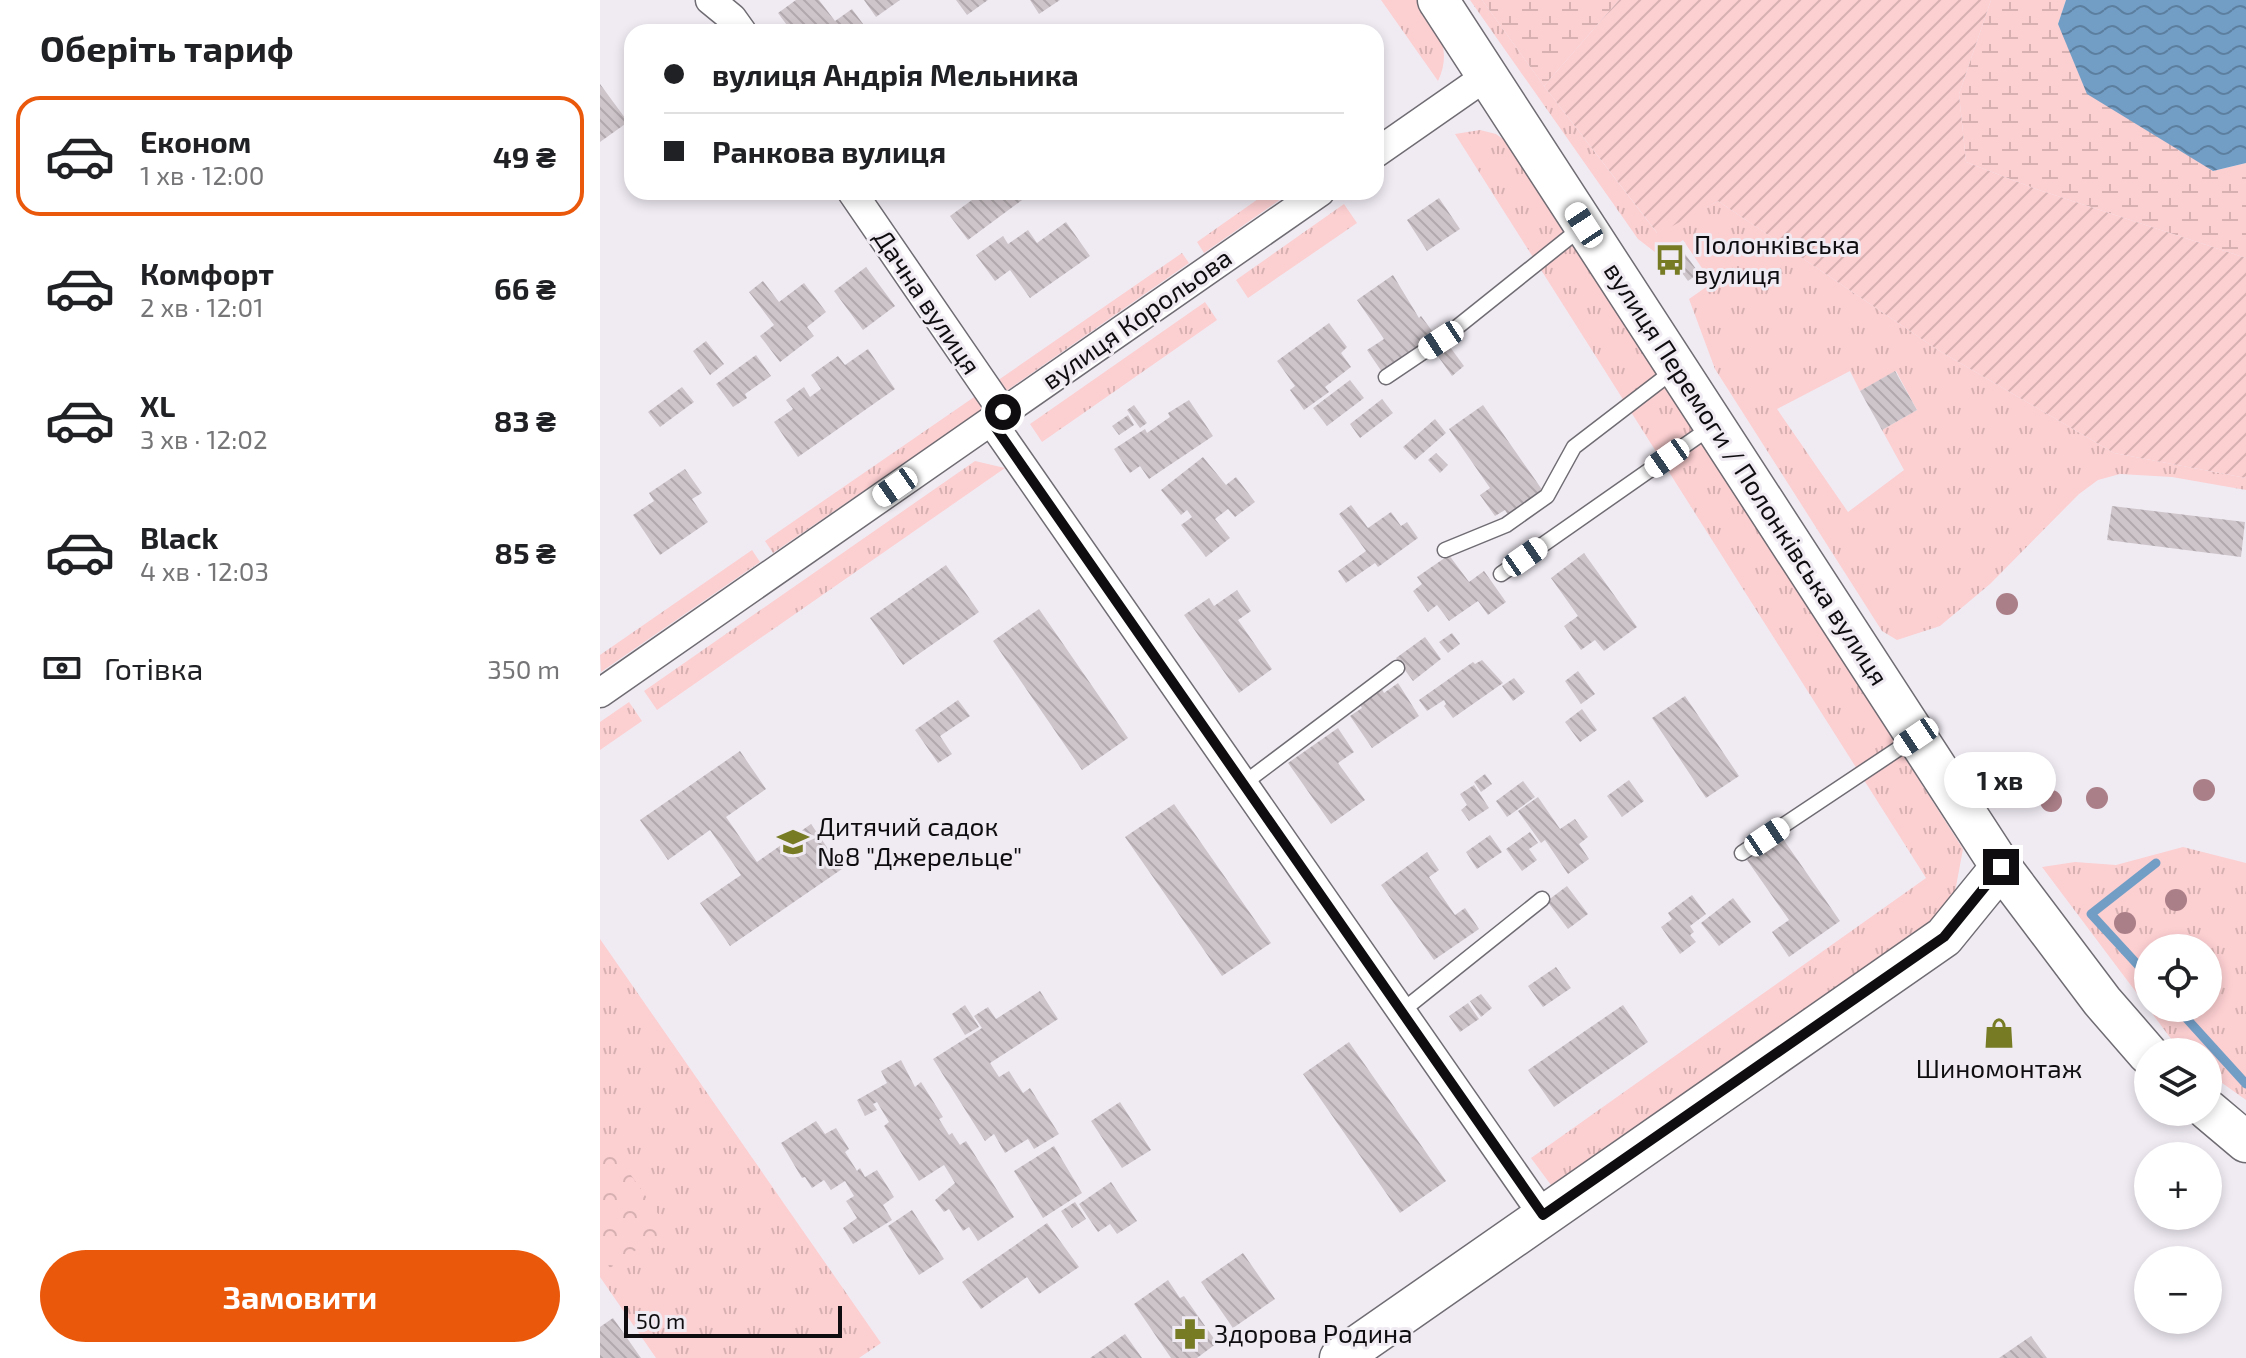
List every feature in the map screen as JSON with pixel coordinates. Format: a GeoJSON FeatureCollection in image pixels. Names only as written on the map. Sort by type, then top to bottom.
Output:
{"type":"FeatureCollection","features":[{"type":"Feature","properties":{"kind":"main road","name":"вулиця Перемоги / Полонківська вулиця"},"geometry":{"type":"LineString","coordinates":[[1438,0],[2001,867],[2102,1001],[2134,1038]]}},
{"type":"Feature","properties":{"kind":"main road"},"geometry":{"type":"LineString","coordinates":[[1340,1358],[1944,937],[2001,867]]}},
{"type":"Feature","properties":{"kind":"main road"},"geometry":{"type":"LineString","coordinates":[[2222,1122],[2246,1142]]}},
{"type":"Feature","properties":{"kind":"street"},"geometry":{"type":"LineString","coordinates":[[710,0],[736,24]]}},
{"type":"Feature","properties":{"kind":"street"},"geometry":{"type":"LineString","coordinates":[[1384,147],[1488,75]]}},
{"type":"Feature","properties":{"kind":"street","name":"Дачна вулиця"},"geometry":{"type":"LineString","coordinates":[[857,200],[997,416],[1243,784],[1543,1215]]}},
{"type":"Feature","properties":{"kind":"street","name":"вулиця Корольова"},"geometry":{"type":"LineString","coordinates":[[600,693],[1308,200]]}},
{"type":"Feature","properties":{"kind":"lane"},"geometry":{"type":"LineString","coordinates":[[1386,377],[1441,340],[1584,225]]}},
{"type":"Feature","properties":{"kind":"lane"},"geometry":{"type":"LineString","coordinates":[[1445,550],[1506,525],[1547,496],[1574,447],[1677,368]]}},
{"type":"Feature","properties":{"kind":"lane"},"geometry":{"type":"LineString","coordinates":[[1501,574],[1714,425]]}},
{"type":"Feature","properties":{"kind":"lane"},"geometry":{"type":"LineString","coordinates":[[1243,784],[1397,668]]}},
{"type":"Feature","properties":{"kind":"lane"},"geometry":{"type":"LineString","coordinates":[[1742,853],[1916,737]]}},
{"type":"Feature","properties":{"kind":"lane"},"geometry":{"type":"LineString","coordinates":[[1402,1011],[1542,899]]}},
{"type":"Feature","properties":{"kind":"green space"},"geometry":{"type":"Polygon","coordinates":[[[1381,0],[1420,0],[1441,38],[1444,59],[1438,81],[1381,0]]]}},
{"type":"Feature","properties":{"kind":"green space"},"geometry":{"type":"Polygon","coordinates":[[[1470,0],[1482,0],[1657,233],[1718,201],[1938,350],[2114,453],[2246,478],[2246,490],[2172,477],[2120,474],[2098,480],[2079,494],[1990,584],[1940,626],[1897,640],[1882,631],[1715,369],[1689,299],[1712,283],[1683,240],[1660,256],[1638,239],[1470,0]],[[1850,371],[1777,409],[1848,512],[1904,470],[1882,430],[1917,410],[1896,371],[1860,391],[1850,371]]]}},
{"type":"Feature","properties":{"kind":"green space"},"geometry":{"type":"Polygon","coordinates":[[[1482,0],[1619,0],[1544,86],[1482,0]]]}},
{"type":"Feature","properties":{"kind":"green space"},"geometry":{"type":"Polygon","coordinates":[[[1619,0],[1991,0],[1959,94],[1966,162],[2036,189],[2246,258],[2246,478],[2114,453],[1938,350],[1718,201],[1658,234],[1544,86],[1619,0]]]}},
{"type":"Feature","properties":{"kind":"green space"},"geometry":{"type":"Polygon","coordinates":[[[1991,0],[2066,0],[2058,24],[2213,171],[2246,163],[2246,258],[2036,189],[1966,162],[1959,94],[1991,0]]]}},
{"type":"Feature","properties":{"kind":"green space"},"geometry":{"type":"Polygon","coordinates":[[[1480,130],[1496,134],[1517,149],[1963,849],[1952,908],[1551,1185],[1531,1158],[1926,878],[1455,134],[1480,130]]]}},
{"type":"Feature","properties":{"kind":"green space"},"geometry":{"type":"Polygon","coordinates":[[[1257,200],[1280,200],[1204,253],[1197,242],[1257,200]]]}},
{"type":"Feature","properties":{"kind":"green space"},"geometry":{"type":"Polygon","coordinates":[[[1344,204],[1357,223],[1248,298],[1236,280],[1344,204]]]}},
{"type":"Feature","properties":{"kind":"green space"},"geometry":{"type":"Polygon","coordinates":[[[1182,253],[1189,263],[1002,394],[994,383],[1182,253]]]}},
{"type":"Feature","properties":{"kind":"green space"},"geometry":{"type":"Polygon","coordinates":[[[1205,302],[1217,320],[1042,442],[1030,424],[1205,302]]]}},
{"type":"Feature","properties":{"kind":"green space"},"geometry":{"type":"Polygon","coordinates":[[[980,393],[989,405],[773,553],[765,541],[980,393]]]}},
{"type":"Feature","properties":{"kind":"green space"},"geometry":{"type":"Polygon","coordinates":[[[975,461],[1005,468],[657,710],[644,691],[975,461]]]}},
{"type":"Feature","properties":{"kind":"green space"},"geometry":{"type":"Polygon","coordinates":[[[752,550],[760,562],[601,672],[600,655],[752,550]]]}},
{"type":"Feature","properties":{"kind":"green space"},"geometry":{"type":"Polygon","coordinates":[[[629,702],[642,721],[600,750],[600,722],[629,702]]]}},
{"type":"Feature","properties":{"kind":"green space"},"geometry":{"type":"Polygon","coordinates":[[[2183,847],[2246,863],[2246,1100],[2222,1083],[2222,1038],[2170,1038],[2158,1022],[2222,1022],[2222,934],[2134,934],[2134,989],[2042,867],[2075,862],[2116,865],[2183,847]]]}},
{"type":"Feature","properties":{"kind":"green space"},"geometry":{"type":"Polygon","coordinates":[[[600,939],[881,1343],[859,1358],[656,1358],[600,1277],[600,939]]]}},
{"type":"Feature","properties":{"kind":"green space"},"geometry":{"type":"Polygon","coordinates":[[[612,1148],[668,1228],[610,1268],[600,1253],[600,1156],[612,1148]]]}},
{"type":"Feature","properties":{"kind":"water"},"geometry":{"type":"Polygon","coordinates":[[[2066,0],[2246,0],[2246,163],[2213,171],[2087,94],[2058,24],[2066,0]]]}},
{"type":"Feature","properties":{"kind":"building"},"geometry":{"type":"Polygon","coordinates":[[[796,0],[819,0],[835,21],[852,9],[863,24],[786,24],[778,13],[796,0]]]}},
{"type":"Feature","properties":{"kind":"building"},"geometry":{"type":"Polygon","coordinates":[[[864,0],[900,0],[876,17],[864,0]]]}},
{"type":"Feature","properties":{"kind":"building"},"geometry":{"type":"Polygon","coordinates":[[[956,0],[988,0],[967,15],[956,0]]]}},
{"type":"Feature","properties":{"kind":"building"},"geometry":{"type":"Polygon","coordinates":[[[1030,0],[1060,0],[1039,14],[1030,0]]]}},
{"type":"Feature","properties":{"kind":"building"},"geometry":{"type":"Polygon","coordinates":[[[600,84],[624,117],[624,125],[600,142],[600,84]]]}},
{"type":"Feature","properties":{"kind":"building"},"geometry":{"type":"Polygon","coordinates":[[[1439,198],[1460,229],[1427,251],[1407,220],[1439,198]]]}},
{"type":"Feature","properties":{"kind":"building"},"geometry":{"type":"Polygon","coordinates":[[[972,200],[1022,200],[968,240],[950,216],[972,200]]]}},
{"type":"Feature","properties":{"kind":"building"},"geometry":{"type":"Polygon","coordinates":[[[1066,222],[1090,256],[1030,298],[1010,270],[995,281],[976,255],[1003,236],[1008,244],[1028,230],[1037,243],[1066,222]]]}},
{"type":"Feature","properties":{"kind":"building"},"geometry":{"type":"Polygon","coordinates":[[[1685,254],[1699,273],[1688,281],[1674,262],[1685,254]]]}},
{"type":"Feature","properties":{"kind":"building"},"geometry":{"type":"Polygon","coordinates":[[[866,267],[895,306],[863,330],[834,291],[866,267]]]}},
{"type":"Feature","properties":{"kind":"building"},"geometry":{"type":"Polygon","coordinates":[[[1393,275],[1419,318],[1421,316],[1435,335],[1382,372],[1367,350],[1384,339],[1357,300],[1393,275]]]}},
{"type":"Feature","properties":{"kind":"building"},"geometry":{"type":"Polygon","coordinates":[[[763,281],[779,302],[804,283],[826,312],[807,327],[814,336],[780,362],[760,336],[774,325],[749,292],[763,281]]]}},
{"type":"Feature","properties":{"kind":"building"},"geometry":{"type":"Polygon","coordinates":[[[1329,323],[1347,347],[1341,353],[1351,367],[1325,387],[1329,392],[1304,410],[1290,390],[1295,386],[1277,361],[1329,323]]]}},
{"type":"Feature","properties":{"kind":"building"},"geometry":{"type":"Polygon","coordinates":[[[706,341],[724,364],[710,375],[693,351],[706,341]]]}},
{"type":"Feature","properties":{"kind":"building"},"geometry":{"type":"Polygon","coordinates":[[[1447,343],[1464,366],[1452,376],[1435,352],[1447,343]]]}},
{"type":"Feature","properties":{"kind":"building"},"geometry":{"type":"Polygon","coordinates":[[[868,349],[895,389],[798,457],[774,422],[793,409],[786,400],[804,387],[810,397],[821,389],[811,375],[838,356],[845,365],[868,349]]]}},
{"type":"Feature","properties":{"kind":"building"},"geometry":{"type":"Polygon","coordinates":[[[756,355],[771,376],[745,394],[747,398],[733,407],[716,384],[756,355]]]}},
{"type":"Feature","properties":{"kind":"building"},"geometry":{"type":"Polygon","coordinates":[[[1895,371],[1917,410],[1882,430],[1860,391],[1895,371]]]}},
{"type":"Feature","properties":{"kind":"building"},"geometry":{"type":"Polygon","coordinates":[[[1350,380],[1364,398],[1327,426],[1313,408],[1350,380]]]}},
{"type":"Feature","properties":{"kind":"building"},"geometry":{"type":"Polygon","coordinates":[[[682,387],[694,402],[660,427],[648,412],[682,387]]]}},
{"type":"Feature","properties":{"kind":"building"},"geometry":{"type":"Polygon","coordinates":[[[1382,399],[1393,413],[1360,438],[1350,424],[1382,399]]]}},
{"type":"Feature","properties":{"kind":"building"},"geometry":{"type":"Polygon","coordinates":[[[1189,400],[1213,436],[1149,479],[1140,466],[1130,473],[1114,449],[1145,429],[1147,433],[1170,417],[1168,413],[1189,400]]]}},
{"type":"Feature","properties":{"kind":"building"},"geometry":{"type":"Polygon","coordinates":[[[1134,405],[1147,423],[1140,428],[1127,410],[1134,405]]]}},
{"type":"Feature","properties":{"kind":"building"},"geometry":{"type":"Polygon","coordinates":[[[1483,405],[1543,491],[1508,515],[1505,510],[1495,516],[1480,495],[1490,488],[1449,429],[1483,405]]]}},
{"type":"Feature","properties":{"kind":"building"},"geometry":{"type":"Polygon","coordinates":[[[1128,415],[1134,425],[1119,435],[1112,426],[1128,415]]]}},
{"type":"Feature","properties":{"kind":"building"},"geometry":{"type":"Polygon","coordinates":[[[1435,419],[1446,433],[1415,460],[1403,447],[1435,419]]]}},
{"type":"Feature","properties":{"kind":"building"},"geometry":{"type":"Polygon","coordinates":[[[1436,453],[1448,465],[1440,473],[1428,460],[1436,453]]]}},
{"type":"Feature","properties":{"kind":"building"},"geometry":{"type":"Polygon","coordinates":[[[1203,457],[1226,485],[1236,477],[1255,502],[1235,517],[1228,509],[1215,519],[1230,538],[1206,557],[1181,525],[1192,517],[1187,510],[1181,515],[1161,490],[1203,457]]]}},
{"type":"Feature","properties":{"kind":"building"},"geometry":{"type":"Polygon","coordinates":[[[685,469],[702,493],[692,499],[708,522],[660,555],[633,515],[654,501],[649,493],[685,469]]]}},
{"type":"Feature","properties":{"kind":"building"},"geometry":{"type":"Polygon","coordinates":[[[1351,505],[1368,528],[1391,512],[1401,526],[1407,522],[1418,538],[1378,567],[1375,563],[1346,583],[1338,571],[1366,551],[1339,514],[1351,505]]]}},
{"type":"Feature","properties":{"kind":"building"},"geometry":{"type":"Polygon","coordinates":[[[2112,506],[2245,522],[2241,557],[2107,540],[2112,506]]]}},
{"type":"Feature","properties":{"kind":"building"},"geometry":{"type":"Polygon","coordinates":[[[1584,553],[1637,627],[1604,651],[1595,640],[1581,650],[1564,626],[1578,616],[1551,578],[1584,553]]]}},
{"type":"Feature","properties":{"kind":"building"},"geometry":{"type":"Polygon","coordinates":[[[1449,555],[1469,582],[1484,571],[1506,602],[1488,615],[1478,601],[1449,621],[1437,605],[1428,612],[1413,591],[1422,584],[1417,577],[1449,555]]]}},
{"type":"Feature","properties":{"kind":"building"},"geometry":{"type":"Polygon","coordinates":[[[946,565],[979,612],[903,665],[870,618],[946,565]]]}},
{"type":"Feature","properties":{"kind":"building"},"geometry":{"type":"Polygon","coordinates":[[[1237,590],[1251,611],[1238,620],[1272,669],[1239,693],[1184,615],[1209,598],[1214,606],[1237,590]]]}},
{"type":"Feature","properties":{"kind":"building"},"geometry":{"type":"Polygon","coordinates":[[[1039,609],[1128,738],[1082,770],[993,641],[1039,609]]]}},
{"type":"Feature","properties":{"kind":"building"},"geometry":{"type":"Polygon","coordinates":[[[1452,633],[1460,644],[1448,653],[1439,642],[1452,633]]]}},
{"type":"Feature","properties":{"kind":"building"},"geometry":{"type":"Polygon","coordinates":[[[1425,637],[1441,659],[1413,681],[1396,658],[1425,637]]]}},
{"type":"Feature","properties":{"kind":"building"},"geometry":{"type":"Polygon","coordinates":[[[1482,660],[1503,683],[1453,718],[1444,706],[1444,700],[1427,711],[1419,700],[1473,662],[1482,660]]]}},
{"type":"Feature","properties":{"kind":"building"},"geometry":{"type":"Polygon","coordinates":[[[1578,671],[1595,694],[1581,704],[1565,681],[1578,671]]]}},
{"type":"Feature","properties":{"kind":"building"},"geometry":{"type":"Polygon","coordinates":[[[1514,678],[1525,692],[1513,701],[1502,686],[1514,678]]]}},
{"type":"Feature","properties":{"kind":"building"},"geometry":{"type":"Polygon","coordinates":[[[1398,683],[1419,716],[1372,748],[1350,716],[1362,708],[1358,702],[1381,687],[1384,693],[1398,683]]]}},
{"type":"Feature","properties":{"kind":"building"},"geometry":{"type":"Polygon","coordinates":[[[1685,696],[1739,776],[1706,798],[1652,718],[1685,696]]]}},
{"type":"Feature","properties":{"kind":"building"},"geometry":{"type":"Polygon","coordinates":[[[958,700],[970,716],[940,736],[952,754],[938,763],[915,730],[958,700]]]}},
{"type":"Feature","properties":{"kind":"building"},"geometry":{"type":"Polygon","coordinates":[[[1582,709],[1597,730],[1580,742],[1565,722],[1582,709]]]}},
{"type":"Feature","properties":{"kind":"building"},"geometry":{"type":"Polygon","coordinates":[[[1338,728],[1354,752],[1338,763],[1365,800],[1331,824],[1288,763],[1338,728]]]}},
{"type":"Feature","properties":{"kind":"building"},"geometry":{"type":"Polygon","coordinates":[[[740,751],[766,789],[726,817],[757,862],[811,824],[842,869],[730,946],[700,903],[741,875],[710,830],[668,860],[640,820],[740,751]]]}},
{"type":"Feature","properties":{"kind":"building"},"geometry":{"type":"Polygon","coordinates":[[[1485,774],[1492,784],[1481,792],[1474,782],[1485,774]]]}},
{"type":"Feature","properties":{"kind":"building"},"geometry":{"type":"Polygon","coordinates":[[[1629,780],[1644,801],[1622,817],[1607,796],[1629,780]]]}},
{"type":"Feature","properties":{"kind":"building"},"geometry":{"type":"Polygon","coordinates":[[[1523,781],[1535,797],[1507,817],[1496,801],[1523,781]]]}},
{"type":"Feature","properties":{"kind":"building"},"geometry":{"type":"Polygon","coordinates":[[[1474,785],[1489,808],[1469,821],[1461,810],[1467,805],[1460,794],[1474,785]]]}},
{"type":"Feature","properties":{"kind":"building"},"geometry":{"type":"Polygon","coordinates":[[[1538,797],[1560,829],[1575,819],[1588,837],[1579,844],[1589,859],[1568,874],[1545,840],[1541,843],[1518,811],[1538,797]]]}},
{"type":"Feature","properties":{"kind":"building"},"geometry":{"type":"Polygon","coordinates":[[[1174,804],[1271,943],[1222,976],[1125,837],[1174,804]]]}},
{"type":"Feature","properties":{"kind":"building"},"geometry":{"type":"Polygon","coordinates":[[[1530,832],[1538,843],[1529,849],[1537,860],[1522,871],[1506,849],[1530,832]]]}},
{"type":"Feature","properties":{"kind":"building"},"geometry":{"type":"Polygon","coordinates":[[[1490,835],[1502,852],[1477,869],[1466,852],[1490,835]]]}},
{"type":"Feature","properties":{"kind":"building"},"geometry":{"type":"Polygon","coordinates":[[[1781,836],[1840,921],[1789,957],[1772,932],[1789,920],[1747,860],[1781,836]]]}},
{"type":"Feature","properties":{"kind":"building"},"geometry":{"type":"Polygon","coordinates":[[[1427,852],[1439,870],[1429,877],[1455,915],[1465,908],[1479,929],[1434,960],[1381,885],[1427,852]]]}},
{"type":"Feature","properties":{"kind":"building"},"geometry":{"type":"Polygon","coordinates":[[[1567,886],[1588,914],[1568,929],[1547,901],[1567,886]]]}},
{"type":"Feature","properties":{"kind":"building"},"geometry":{"type":"Polygon","coordinates":[[[1692,895],[1706,914],[1690,926],[1694,932],[1690,935],[1696,942],[1680,954],[1661,927],[1672,919],[1668,913],[1692,895]]]}},
{"type":"Feature","properties":{"kind":"building"},"geometry":{"type":"Polygon","coordinates":[[[1733,898],[1751,922],[1719,946],[1701,923],[1733,898]]]}},
{"type":"Feature","properties":{"kind":"building"},"geometry":{"type":"Polygon","coordinates":[[[1556,967],[1571,988],[1543,1007],[1528,986],[1556,967]]]}},
{"type":"Feature","properties":{"kind":"building"},"geometry":{"type":"Polygon","coordinates":[[[1040,991],[1058,1019],[990,1063],[999,1077],[1009,1071],[1023,1093],[1030,1088],[1059,1134],[1034,1149],[1028,1139],[1005,1153],[994,1134],[985,1141],[933,1059],[982,1028],[974,1016],[988,1007],[996,1019],[1040,991]]]}},
{"type":"Feature","properties":{"kind":"building"},"geometry":{"type":"Polygon","coordinates":[[[1481,994],[1492,1008],[1481,1017],[1470,1001],[1481,994]]]}},
{"type":"Feature","properties":{"kind":"building"},"geometry":{"type":"Polygon","coordinates":[[[1468,1003],[1479,1019],[1460,1032],[1449,1016],[1468,1003]]]}},
{"type":"Feature","properties":{"kind":"building"},"geometry":{"type":"Polygon","coordinates":[[[965,1005],[979,1027],[965,1035],[952,1014],[965,1005]]]}},
{"type":"Feature","properties":{"kind":"building"},"geometry":{"type":"Polygon","coordinates":[[[1623,1005],[1648,1042],[1554,1107],[1528,1070],[1623,1005]]]}},
{"type":"Feature","properties":{"kind":"building"},"geometry":{"type":"Polygon","coordinates":[[[1349,1042],[1446,1181],[1400,1213],[1303,1074],[1349,1042]]]}},
{"type":"Feature","properties":{"kind":"building"},"geometry":{"type":"Polygon","coordinates":[[[901,1060],[915,1087],[921,1082],[943,1117],[939,1119],[949,1135],[952,1133],[960,1145],[966,1141],[1014,1217],[978,1241],[969,1227],[963,1231],[949,1209],[944,1212],[935,1200],[955,1183],[944,1165],[919,1181],[884,1126],[889,1122],[877,1102],[873,1104],[877,1110],[865,1116],[857,1100],[887,1083],[881,1071],[901,1060]]]}},
{"type":"Feature","properties":{"kind":"building"},"geometry":{"type":"Polygon","coordinates":[[[1120,1102],[1151,1150],[1122,1168],[1091,1121],[1120,1102]]]}},
{"type":"Feature","properties":{"kind":"building"},"geometry":{"type":"Polygon","coordinates":[[[816,1121],[825,1134],[836,1128],[849,1149],[845,1152],[857,1171],[860,1168],[865,1177],[877,1170],[894,1197],[883,1205],[892,1220],[853,1244],[843,1228],[857,1218],[846,1201],[854,1196],[845,1181],[831,1190],[824,1180],[812,1188],[805,1177],[802,1178],[781,1143],[816,1121]]]}},
{"type":"Feature","properties":{"kind":"building"},"geometry":{"type":"Polygon","coordinates":[[[1054,1146],[1082,1193],[1043,1218],[1014,1171],[1054,1146]]]}},
{"type":"Feature","properties":{"kind":"building"},"geometry":{"type":"Polygon","coordinates":[[[1111,1182],[1137,1221],[1117,1234],[1110,1224],[1098,1232],[1079,1204],[1111,1182]]]}},
{"type":"Feature","properties":{"kind":"building"},"geometry":{"type":"Polygon","coordinates":[[[1075,1202],[1086,1219],[1072,1228],[1061,1211],[1075,1202]]]}},
{"type":"Feature","properties":{"kind":"building"},"geometry":{"type":"Polygon","coordinates":[[[912,1210],[944,1259],[919,1275],[888,1226],[912,1210]]]}},
{"type":"Feature","properties":{"kind":"building"},"geometry":{"type":"Polygon","coordinates":[[[1047,1223],[1079,1267],[1039,1294],[1027,1277],[981,1309],[962,1282],[1047,1223]]]}},
{"type":"Feature","properties":{"kind":"building"},"geometry":{"type":"Polygon","coordinates":[[[1243,1253],[1275,1299],[1233,1328],[1201,1282],[1243,1253]]]}},
{"type":"Feature","properties":{"kind":"building"},"geometry":{"type":"Polygon","coordinates":[[[1168,1280],[1180,1298],[1184,1296],[1217,1343],[1197,1358],[1171,1358],[1134,1304],[1168,1280]]]}},
{"type":"Feature","properties":{"kind":"building"},"geometry":{"type":"Polygon","coordinates":[[[613,1318],[641,1358],[600,1358],[600,1327],[613,1318]]]}},
{"type":"Feature","properties":{"kind":"building"},"geometry":{"type":"Polygon","coordinates":[[[1125,1334],[1142,1358],[1090,1358],[1125,1334]]]}},
{"type":"Feature","properties":{"kind":"building"},"geometry":{"type":"Polygon","coordinates":[[[2031,1336],[2047,1358],[1999,1358],[2031,1336]]]}},
{"type":"Feature","properties":{"kind":"waterway"},"geometry":{"type":"LineString","coordinates":[[2134,961],[2091,914],[2156,863]]}},
{"type":"Feature","properties":{"kind":"waterway"},"geometry":{"type":"LineString","coordinates":[[2190,1022],[2246,1084]]}},
{"type":"Feature","properties":{"kind":"place","name":"Полонківська вулиця"},"geometry":{"type":"Point","coordinates":[1670,260]}},
{"type":"Feature","properties":{"kind":"place","name":"Дитячий садок №8 \"Джерельце\""},"geometry":{"type":"Point","coordinates":[793,842]}},
{"type":"Feature","properties":{"kind":"place","name":"Шиномонтаж"},"geometry":{"type":"Point","coordinates":[1999,1033]}},
{"type":"Feature","properties":{"kind":"place","name":"Здорова Родина"},"geometry":{"type":"Point","coordinates":[1190,1334]}},
{"type":"Feature","properties":{"kind":"route"},"geometry":{"type":"LineString","coordinates":[[1003,412],[991,421],[1543,1215],[1944,937],[2001,867]]}}]}
